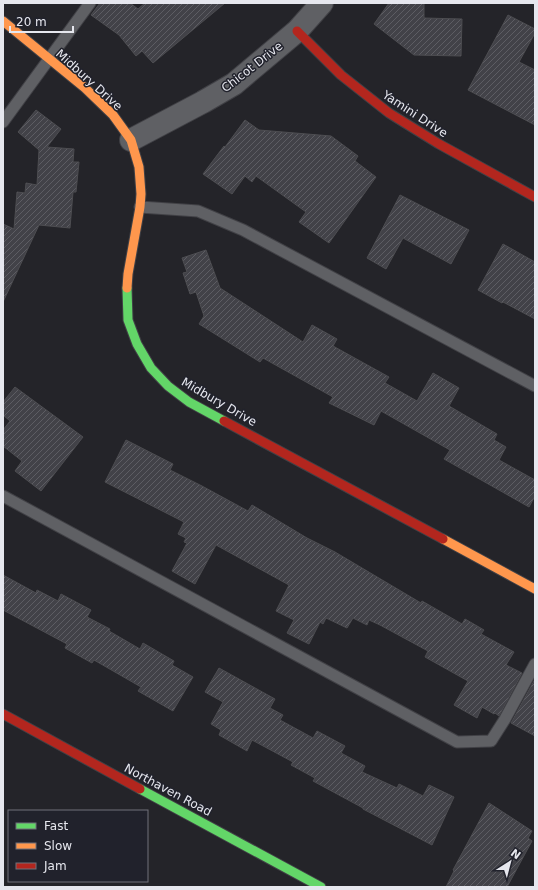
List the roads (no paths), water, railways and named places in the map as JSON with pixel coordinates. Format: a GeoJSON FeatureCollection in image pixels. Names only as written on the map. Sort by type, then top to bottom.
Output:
{"type":"FeatureCollection","features":[{"type":"Feature","properties":{"kind":"street","name":"Chicot Drive"},"geometry":{"type":"LineString","coordinates":[[131,140],[234,84],[297,31],[322,3]]}},
{"type":"Feature","properties":{"kind":"street","name":"Midbury Drive"},"geometry":{"type":"LineString","coordinates":[[3,21],[85,88],[113,115],[131,140],[139,167],[141,194],[128,274],[128,320],[137,344],[151,368],[168,386],[190,402],[535,589]]}},
{"type":"Feature","properties":{"kind":"street","name":"Yamini Drive"},"geometry":{"type":"LineString","coordinates":[[297,31],[341,75],[389,113],[439,144],[535,197]]}},
{"type":"Feature","properties":{"kind":"street","name":"Northaven Road"},"geometry":{"type":"LineString","coordinates":[[3,714],[321,887]]}},
{"type":"Feature","properties":{"kind":"lane"},"geometry":{"type":"LineString","coordinates":[[3,122],[48,58],[90,3]]}},
{"type":"Feature","properties":{"kind":"lane"},"geometry":{"type":"LineString","coordinates":[[140,207],[198,211],[243,230],[535,386]]}},
{"type":"Feature","properties":{"kind":"lane"},"geometry":{"type":"LineString","coordinates":[[3,496],[457,742],[491,741],[505,719],[535,664]]}}]}
